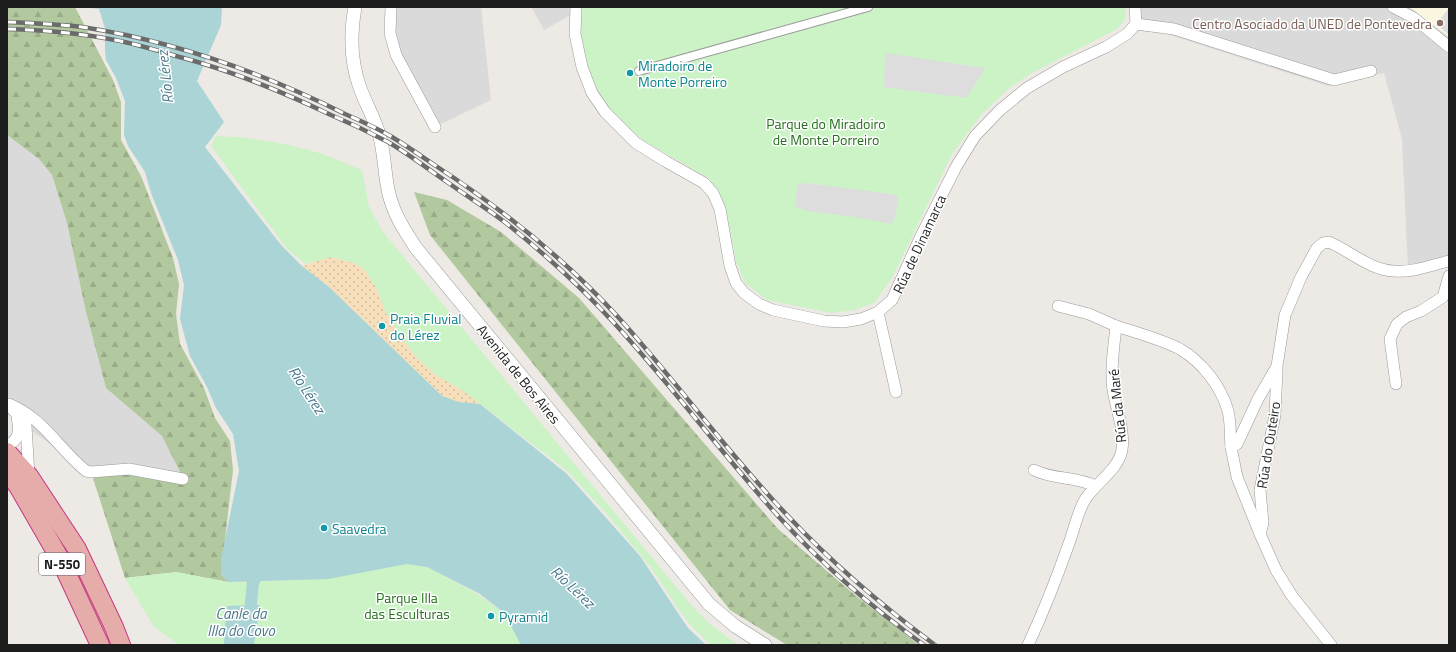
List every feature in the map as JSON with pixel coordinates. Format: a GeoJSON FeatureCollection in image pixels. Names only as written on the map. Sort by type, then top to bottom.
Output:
{"type":"FeatureCollection","features":[{"type":"Feature","properties":{"kind":"highway","name":"N-550"},"geometry":{"type":"LineString","coordinates":[[7,452],[29,476],[77,549],[121,645]]}},
{"type":"Feature","properties":{"kind":"highway","name":"N-550"},"geometry":{"type":"LineString","coordinates":[[7,472],[18,486],[60,559],[100,645]]}},
{"type":"Feature","properties":{"kind":"street","name":"Avenida de Bos Aires"},"geometry":{"type":"LineString","coordinates":[[355,7],[352,44],[354,68],[360,88],[379,134],[388,194],[398,221],[416,248],[709,604],[735,626],[765,645]]}},
{"type":"Feature","properties":{"kind":"street"},"geometry":{"type":"LineString","coordinates":[[391,7],[390,33],[396,55],[435,126]]}},
{"type":"Feature","properties":{"kind":"street","name":"Rúa de Dinamarca"},"geometry":{"type":"LineString","coordinates":[[576,7],[577,41],[582,67],[592,93],[605,112],[636,143],[704,183],[713,193],[720,209],[730,266],[736,283],[744,293],[759,304],[772,310],[824,321],[843,322],[860,319],[878,312],[892,300],[920,238],[956,167],[975,136],[1000,110],[1027,88],[1063,67],[1106,47],[1127,34],[1136,24]]}},
{"type":"Feature","properties":{"kind":"street"},"geometry":{"type":"LineString","coordinates":[[639,71],[868,7]]}},
{"type":"Feature","properties":{"kind":"street"},"geometry":{"type":"LineString","coordinates":[[1135,7],[1136,24],[1174,29],[1334,80],[1371,71]]}},
{"type":"Feature","properties":{"kind":"street"},"geometry":{"type":"LineString","coordinates":[[1393,7],[1414,18],[1449,46]]}},
{"type":"Feature","properties":{"kind":"street"},"geometry":{"type":"LineString","coordinates":[[1231,447],[1237,444],[1258,399],[1278,366],[1285,315],[1301,277],[1317,248],[1323,243],[1329,242],[1371,264],[1388,271],[1395,272],[1449,261]]}},
{"type":"Feature","properties":{"kind":"street"},"geometry":{"type":"LineString","coordinates":[[1396,384],[1390,339],[1397,324],[1406,317],[1421,311],[1443,297],[1449,276]]}},
{"type":"Feature","properties":{"kind":"street"},"geometry":{"type":"LineString","coordinates":[[1058,306],[1089,314],[1116,326],[1170,345],[1180,350],[1200,365],[1212,379],[1225,402],[1228,412],[1231,447],[1237,477],[1276,570],[1292,596],[1331,645]]}},
{"type":"Feature","properties":{"kind":"street"},"geometry":{"type":"LineString","coordinates":[[878,312],[896,392]]}},
{"type":"Feature","properties":{"kind":"street","name":"Rúa da Maré"},"geometry":{"type":"LineString","coordinates":[[1028,645],[1068,548],[1079,511],[1095,486],[1110,473],[1118,460],[1122,448],[1122,432],[1112,378],[1116,326]]}},
{"type":"Feature","properties":{"kind":"street","name":"Rúa do Outeiro"},"geometry":{"type":"LineString","coordinates":[[1260,534],[1263,523],[1260,490],[1275,415],[1278,366]]}},
{"type":"Feature","properties":{"kind":"street"},"geometry":{"type":"LineString","coordinates":[[7,445],[15,441],[18,437],[19,424],[11,407]]}},
{"type":"Feature","properties":{"kind":"street"},"geometry":{"type":"LineString","coordinates":[[11,407],[25,422],[29,476]]}},
{"type":"Feature","properties":{"kind":"street"},"geometry":{"type":"LineString","coordinates":[[11,407],[21,409],[31,416],[86,471],[91,472],[130,469],[183,478]]}},
{"type":"Feature","properties":{"kind":"street"},"geometry":{"type":"LineString","coordinates":[[1034,470],[1042,474],[1088,482],[1095,486]]}},
{"type":"Feature","properties":{"kind":"shaded area"},"geometry":{"type":"Polygon","coordinates":[[[392,7],[481,7],[491,100],[435,127],[390,33],[392,7]]]}},
{"type":"Feature","properties":{"kind":"shaded area"},"geometry":{"type":"Polygon","coordinates":[[[525,7],[577,7],[576,12],[544,30],[532,8],[525,7]]]}},
{"type":"Feature","properties":{"kind":"shaded area"},"geometry":{"type":"Polygon","coordinates":[[[1135,7],[1449,7],[1449,261],[1408,270],[1402,139],[1384,73],[1328,86],[1136,24],[1135,7]]]}},
{"type":"Feature","properties":{"kind":"shaded area","name":"Centro Asociado da UNED de Pontevedra"},"geometry":{"type":"Polygon","coordinates":[[[1406,7],[1449,7],[1449,37],[1412,9],[1406,7]]]}},
{"type":"Feature","properties":{"kind":"shaded area"},"geometry":{"type":"Polygon","coordinates":[[[1449,8],[1449,35],[1436,24],[1449,8]]]}},
{"type":"Feature","properties":{"kind":"shaded area"},"geometry":{"type":"Polygon","coordinates":[[[885,53],[985,68],[967,98],[884,87],[885,53]]]}},
{"type":"Feature","properties":{"kind":"shaded area"},"geometry":{"type":"Polygon","coordinates":[[[7,135],[39,159],[52,175],[67,223],[86,312],[106,388],[162,436],[183,479],[91,472],[7,414],[7,135]]]}},
{"type":"Feature","properties":{"kind":"shaded area"},"geometry":{"type":"Polygon","coordinates":[[[806,183],[898,195],[896,215],[892,224],[855,217],[807,211],[795,206],[798,184],[806,183]]]}},
{"type":"Feature","properties":{"kind":"green space"},"geometry":{"type":"Polygon","coordinates":[[[7,7],[75,7],[113,80],[121,102],[121,140],[141,176],[173,258],[179,284],[176,314],[180,344],[204,388],[215,418],[230,441],[233,470],[221,574],[228,582],[176,572],[125,578],[91,472],[183,478],[162,436],[106,388],[86,312],[67,223],[52,175],[39,159],[7,135],[7,7]]]}},
{"type":"Feature","properties":{"kind":"green space","name":"Parque do Miradoiro de Monte Porreiro"},"geometry":{"type":"Polygon","coordinates":[[[579,7],[1126,7],[1125,20],[1117,29],[1030,74],[1008,89],[981,115],[952,154],[892,278],[874,303],[854,310],[831,313],[767,300],[745,283],[736,261],[730,228],[722,198],[709,178],[644,141],[617,117],[597,92],[588,69],[581,38],[579,7]]]}},
{"type":"Feature","properties":{"kind":"green space"},"geometry":{"type":"Polygon","coordinates":[[[216,136],[255,139],[294,146],[319,153],[362,170],[369,207],[383,232],[692,606],[711,625],[738,645],[711,645],[693,628],[681,613],[652,569],[606,513],[566,470],[462,390],[436,375],[418,359],[403,340],[386,313],[377,289],[364,269],[354,263],[331,257],[306,264],[287,249],[211,146],[216,136]]]}},
{"type":"Feature","properties":{"kind":"green space"},"geometry":{"type":"Polygon","coordinates":[[[414,192],[447,200],[501,232],[579,298],[778,529],[855,595],[919,645],[787,645],[730,610],[430,235],[414,192]]]}},
{"type":"Feature","properties":{"kind":"green space","name":"Parque Illa das Esculturas"},"geometry":{"type":"Polygon","coordinates":[[[407,564],[427,567],[476,593],[504,613],[521,645],[179,645],[154,627],[125,578],[176,572],[228,582],[275,581],[336,577],[407,564]]]}},
{"type":"Feature","properties":{"kind":"sand","name":"Praia Fluvial do Lérez"},"geometry":{"type":"Polygon","coordinates":[[[331,257],[354,263],[364,269],[377,289],[386,313],[403,340],[436,375],[462,390],[480,404],[459,402],[442,396],[329,287],[302,266],[331,257]]]}},
{"type":"Feature","properties":{"kind":"water","name":"Río Lérez"},"geometry":{"type":"Polygon","coordinates":[[[84,7],[222,7],[221,25],[197,81],[224,122],[205,147],[281,245],[302,266],[329,287],[442,396],[459,402],[480,404],[567,474],[640,556],[688,628],[706,645],[521,645],[504,613],[480,594],[427,567],[407,564],[328,579],[228,582],[221,574],[221,559],[239,471],[233,434],[216,408],[207,387],[190,356],[180,319],[184,285],[178,260],[151,193],[145,172],[128,146],[124,135],[125,101],[116,78],[106,60],[105,28],[99,9],[84,7]]]}},
{"type":"Feature","properties":{"kind":"water","name":"Canle da Illa do Covo"},"geometry":{"type":"Polygon","coordinates":[[[260,605],[254,645],[225,645],[227,606],[260,605]]]}},
{"type":"Feature","properties":{"kind":"waterway","name":"Canle da Illa do Covo"},"geometry":{"type":"LineString","coordinates":[[247,645],[253,582],[261,569]]}},
{"type":"Feature","properties":{"kind":"railway"},"geometry":{"type":"LineString","coordinates":[[7,22],[73,26],[116,33],[217,60],[282,85],[381,131],[398,140],[461,182],[532,236],[597,295],[639,341],[743,466],[804,533],[858,583],[935,645]]}},
{"type":"Feature","properties":{"kind":"railway"},"geometry":{"type":"LineString","coordinates":[[7,29],[88,35],[138,45],[236,74],[367,131],[404,152],[506,223],[576,284],[657,371],[737,469],[795,534],[866,600],[924,645]]}},
{"type":"Feature","properties":{"kind":"place","name":"Centro Asociado da UNED de Pontevedra"},"geometry":{"type":"Point","coordinates":[1440,23]}},
{"type":"Feature","properties":{"kind":"place","name":"Miradoiro de Monte Porreiro"},"geometry":{"type":"Point","coordinates":[630,73]}},
{"type":"Feature","properties":{"kind":"place","name":"Praia Fluvial do Lérez"},"geometry":{"type":"Point","coordinates":[382,326]}},
{"type":"Feature","properties":{"kind":"place","name":"Saavedra"},"geometry":{"type":"Point","coordinates":[324,528]}},
{"type":"Feature","properties":{"kind":"place","name":"Pyramid"},"geometry":{"type":"Point","coordinates":[491,616]}}]}
